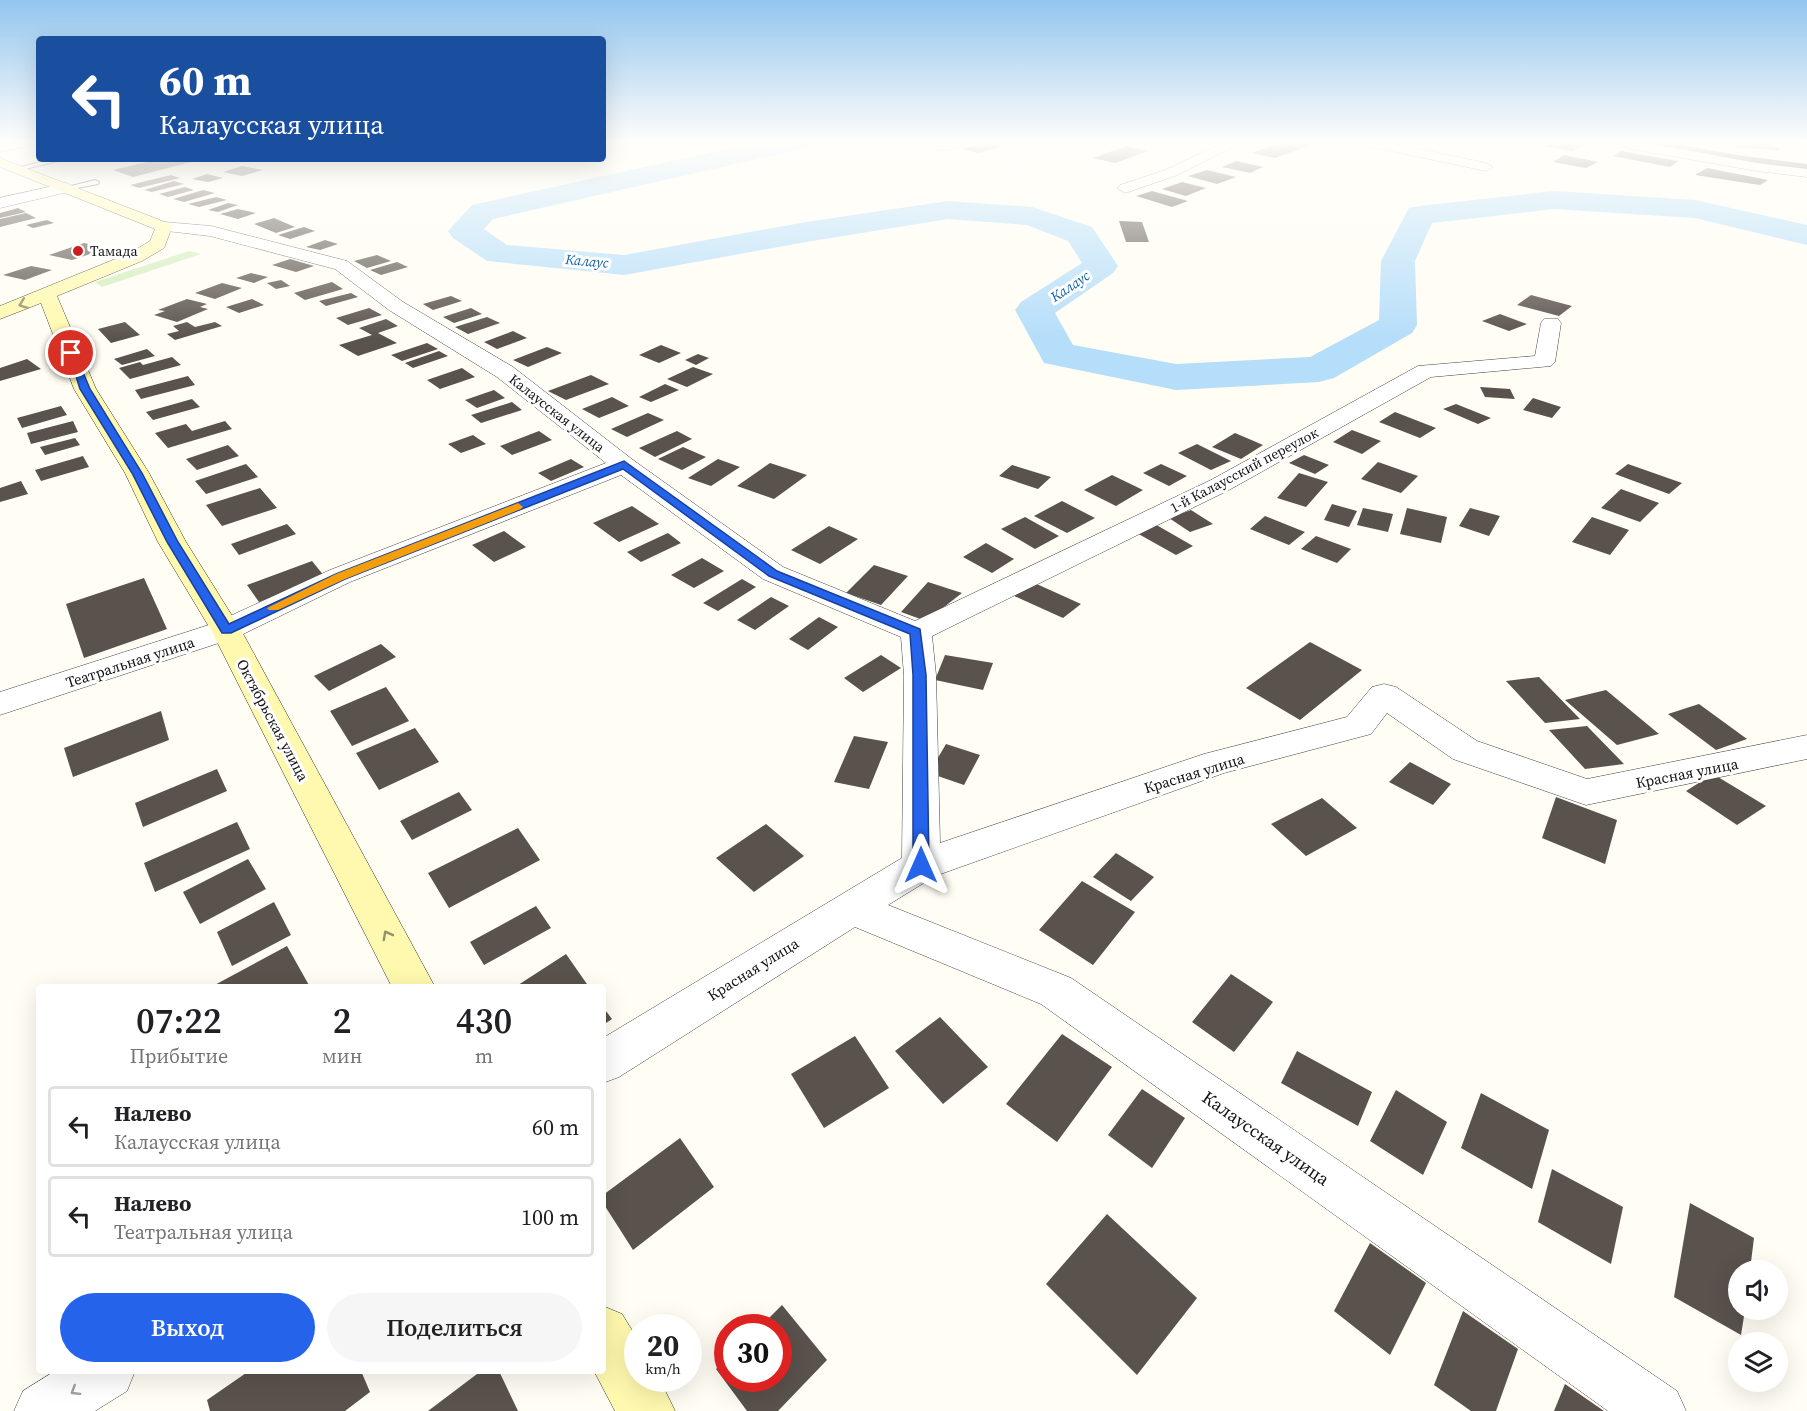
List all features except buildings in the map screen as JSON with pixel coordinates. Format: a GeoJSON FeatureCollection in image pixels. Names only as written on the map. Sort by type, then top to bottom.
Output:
{"type":"FeatureCollection","features":[{"type":"Feature","properties":{"kind":"main road","name":"Калаусская улица"},"geometry":{"type":"LineString","coordinates":[[114,207],[164,227]]}},
{"type":"Feature","properties":{"kind":"main road"},"geometry":{"type":"LineString","coordinates":[[0,313],[136,257],[158,244],[164,227]]}},
{"type":"Feature","properties":{"kind":"main road","name":"Октябрьская улица"},"geometry":{"type":"LineString","coordinates":[[46,295],[85,389],[137,473],[172,542],[226,630],[412,984]]}},
{"type":"Feature","properties":{"kind":"main road"},"geometry":{"type":"LineString","coordinates":[[606,1338],[646,1411]]}},
{"type":"Feature","properties":{"kind":"street","name":"Калаусская улица"},"geometry":{"type":"LineString","coordinates":[[164,227],[211,231],[341,265],[396,306],[505,372],[624,465],[773,573],[916,632]]}},
{"type":"Feature","properties":{"kind":"street","name":"1-й Калаусский переулок"},"geometry":{"type":"LineString","coordinates":[[916,632],[1220,485],[1426,371],[1545,362],[1551,323]]}},
{"type":"Feature","properties":{"kind":"street","name":"Театральная улица"},"geometry":{"type":"LineString","coordinates":[[0,704],[226,630],[340,576],[624,465]]}},
{"type":"Feature","properties":{"kind":"street"},"geometry":{"type":"LineString","coordinates":[[916,632],[920,675],[921,865]]}},
{"type":"Feature","properties":{"kind":"street","name":"Красная улица"},"geometry":{"type":"LineString","coordinates":[[606,1060],[921,865],[1216,763],[1359,726],[1384,695],[1465,750],[1586,792],[1807,747]]}},
{"type":"Feature","properties":{"kind":"street","name":"Калаусская улица"},"geometry":{"type":"LineString","coordinates":[[852,908],[1056,992],[1657,1411]]}},
{"type":"Feature","properties":{"kind":"street"},"geometry":{"type":"LineString","coordinates":[[43,1411],[102,1374]]}},
{"type":"Feature","properties":{"kind":"green space"},"geometry":{"type":"Polygon","coordinates":[[[189,251],[201,254],[102,287],[95,282],[189,251]]]}},
{"type":"Feature","properties":{"kind":"waterway","name":"Калаус"},"geometry":{"type":"LineString","coordinates":[[509,207],[483,212],[464,231],[499,254],[624,265],[806,232],[948,210],[1032,216],[1080,234],[1101,266],[1034,310],[1058,354],[1176,377],[1319,369],[1398,325],[1398,261],[1420,215],[1493,207]]}},
{"type":"Feature","properties":{"kind":"waterway","name":"Калаус"},"geometry":{"type":"LineString","coordinates":[[1661,207],[1695,209],[1807,235]]}},
{"type":"Feature","properties":{"kind":"slow traffic"},"geometry":{"type":"LineString","coordinates":[[274,608],[340,576],[518,507]]}},
{"type":"Feature","properties":{"kind":"place","name":"Тамада"},"geometry":{"type":"Point","coordinates":[78,251]}},
{"type":"Feature","properties":{"kind":"route"},"geometry":{"type":"LineString","coordinates":[[71,353],[85,389],[137,473],[172,542],[226,630],[340,576],[624,465],[773,573],[916,632],[920,675],[921,865]]}}]}
